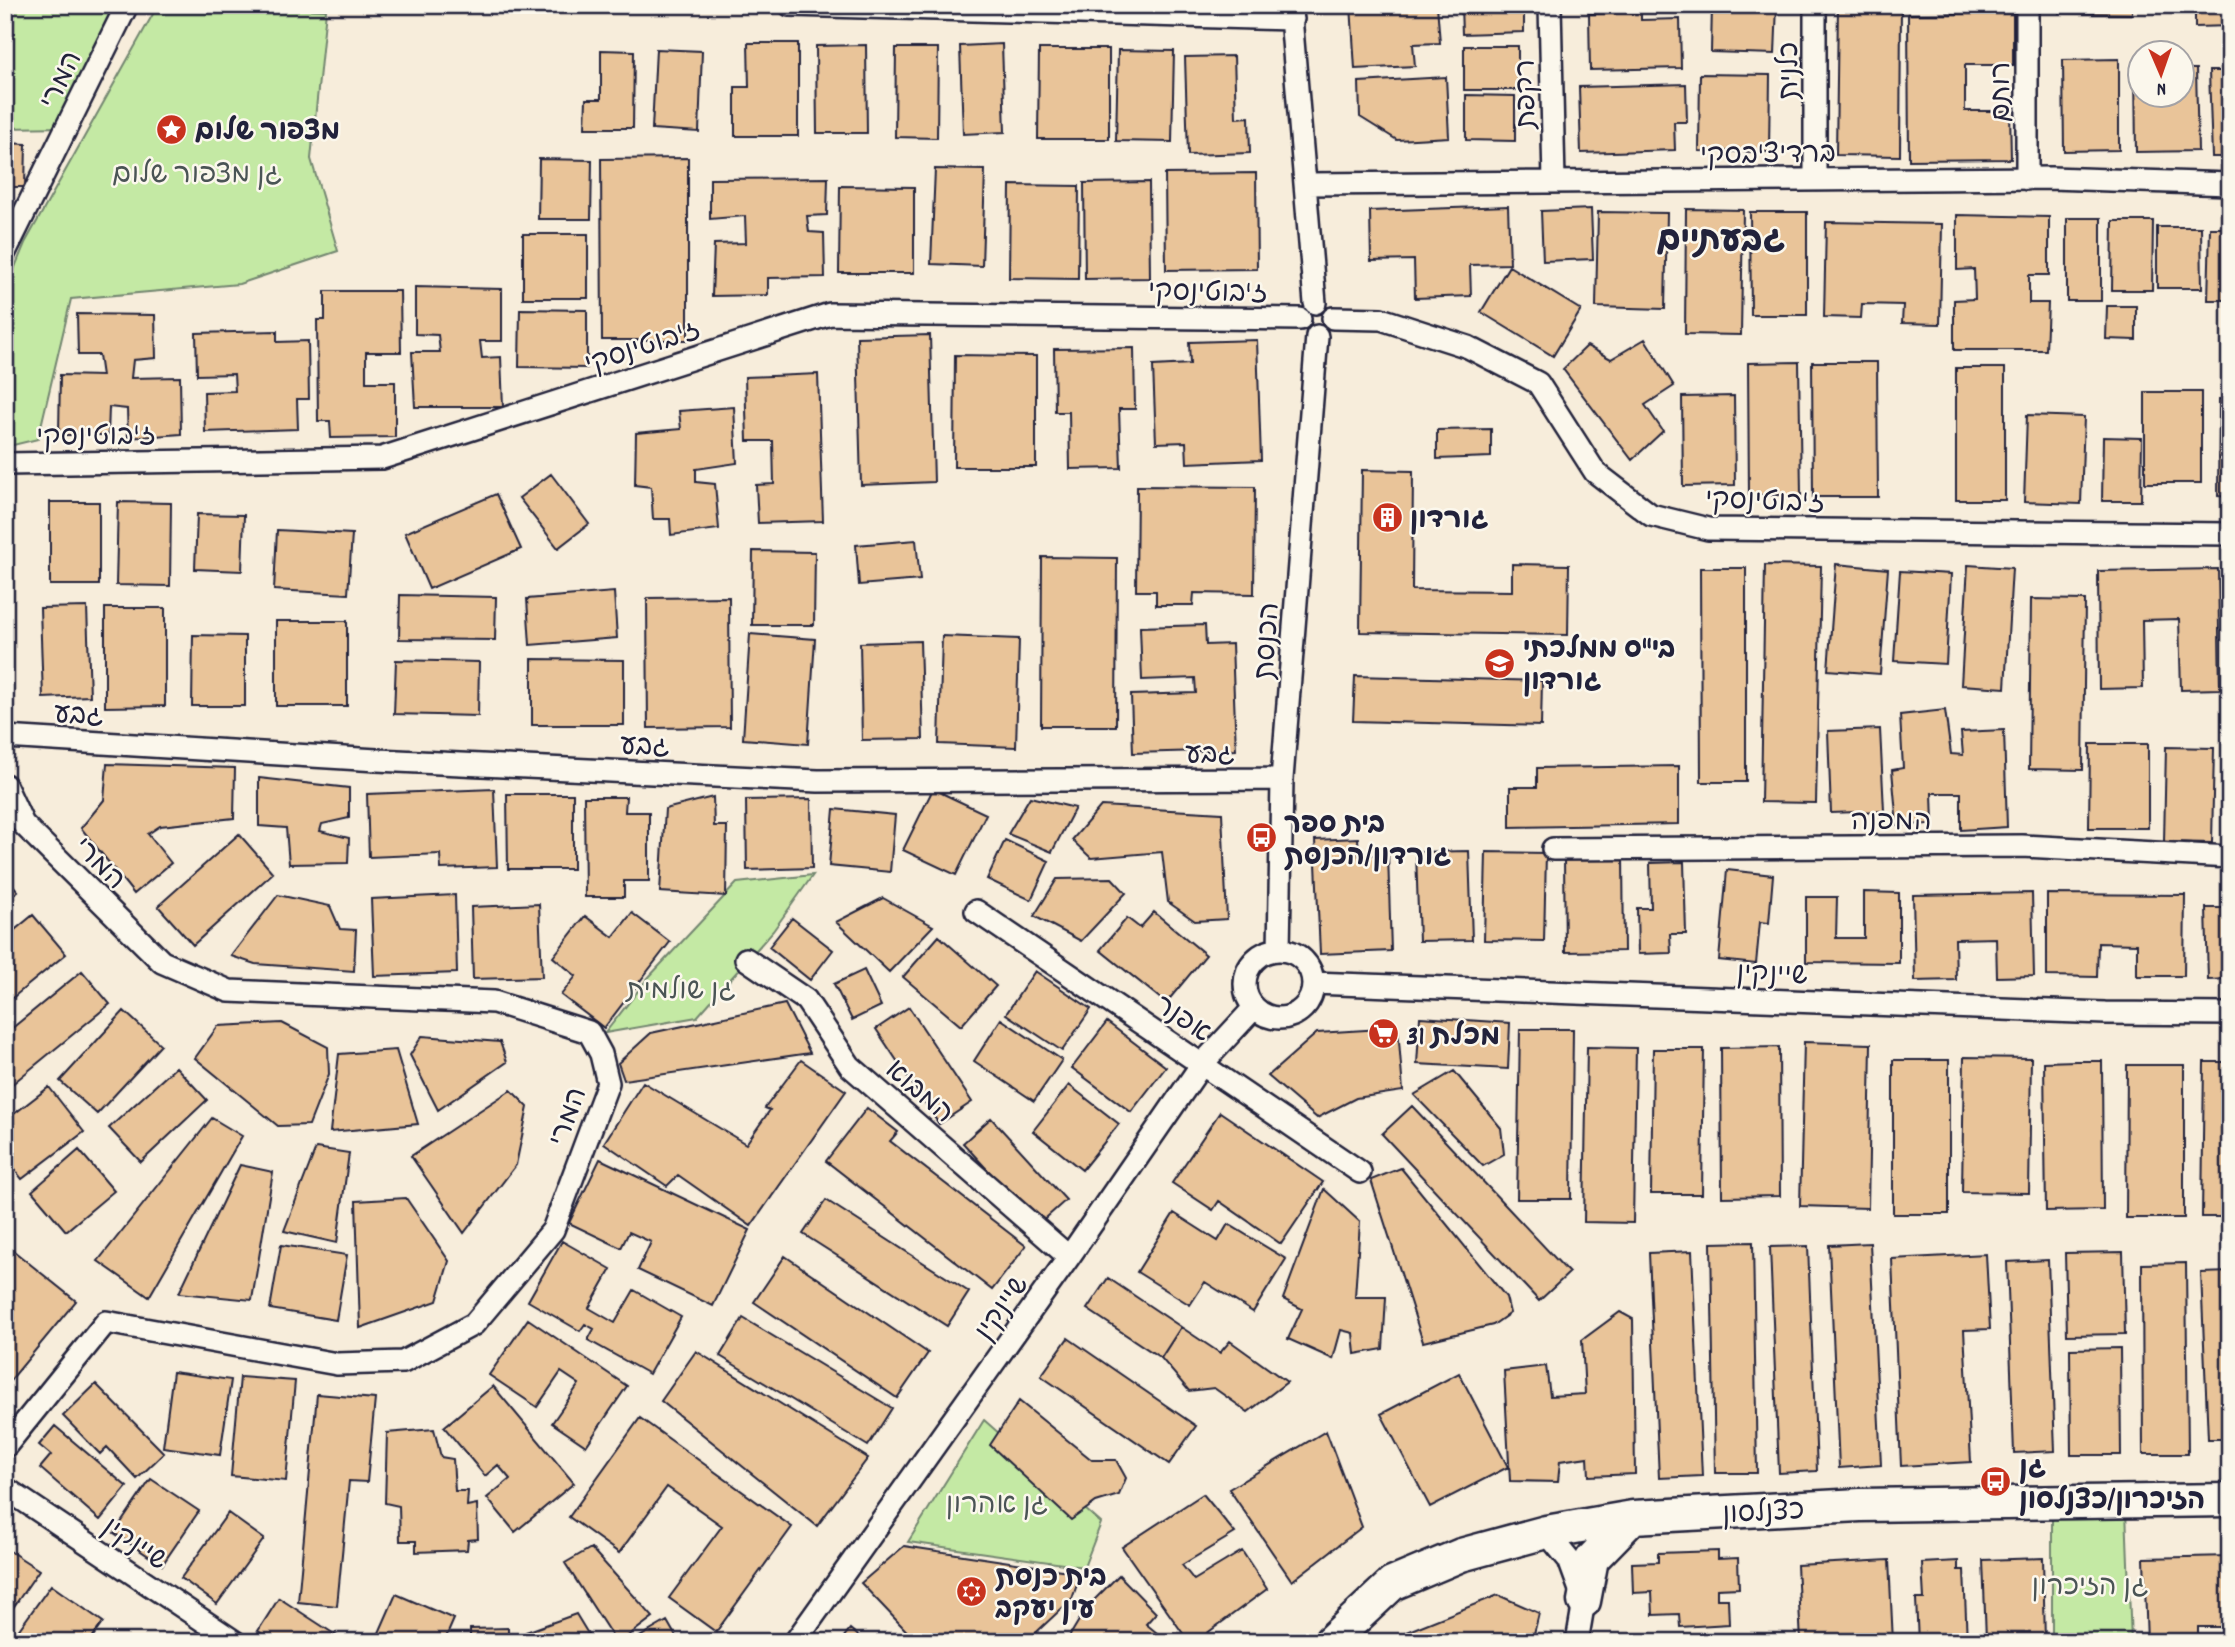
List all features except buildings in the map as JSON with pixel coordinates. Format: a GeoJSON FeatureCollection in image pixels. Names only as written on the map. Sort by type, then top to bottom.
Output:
{"type":"FeatureCollection","features":[{"type":"Feature","properties":{"kind":"street","name":"המרי"},"geometry":{"type":"LineString","coordinates":[[8,242],[127,5]]}},
{"type":"Feature","properties":{"kind":"street"},"geometry":{"type":"LineString","coordinates":[[790,5],[1291,12],[1315,303]]}},
{"type":"Feature","properties":{"kind":"street","name":"רקפת"},"geometry":{"type":"LineString","coordinates":[[1550,5],[1554,182]]}},
{"type":"Feature","properties":{"kind":"street","name":"כלנית"},"geometry":{"type":"LineString","coordinates":[[1815,5],[1815,179]]}},
{"type":"Feature","properties":{"kind":"street","name":"רותם"},"geometry":{"type":"LineString","coordinates":[[2027,5],[2027,179]]}},
{"type":"Feature","properties":{"kind":"street","name":"ברדיצ'בסקי"},"geometry":{"type":"LineString","coordinates":[[1307,184],[1815,179],[2027,179],[2230,184]]}},
{"type":"Feature","properties":{"kind":"street"},"geometry":{"type":"LineString","coordinates":[[1315,303],[1326,306],[1333,318],[1330,329],[1317,336],[1302,329],[1300,319],[1303,310],[1315,303]]}},
{"type":"Feature","properties":{"kind":"street","name":"ז'בוטינסקי"},"geometry":{"type":"LineString","coordinates":[[5,464],[382,458],[830,314],[1300,319]]}},
{"type":"Feature","properties":{"kind":"street","name":"ז'בוטינסקי"},"geometry":{"type":"LineString","coordinates":[[1333,318],[1381,319],[1468,347],[1538,383],[1595,472],[1651,515],[1708,529],[2230,534]]}},
{"type":"Feature","properties":{"kind":"street","name":"הכנסת"},"geometry":{"type":"LineString","coordinates":[[1279,950],[1282,779],[1317,336]]}},
{"type":"Feature","properties":{"kind":"street","name":"גבע"},"geometry":{"type":"LineString","coordinates":[[5,737],[377,760],[818,780],[1282,779]]}},
{"type":"Feature","properties":{"kind":"street","name":"המרי"},"geometry":{"type":"LineString","coordinates":[[5,785],[23,824],[162,962],[229,991],[494,1002],[589,1032],[601,1055],[608,1083],[553,1230],[474,1324],[403,1362],[337,1364],[106,1322],[5,1447]]}},
{"type":"Feature","properties":{"kind":"street","name":"המפנה"},"geometry":{"type":"LineString","coordinates":[[1553,849],[2022,846],[2230,857]]}},
{"type":"Feature","properties":{"kind":"street","name":"אפנר"},"geometry":{"type":"LineString","coordinates":[[976,911],[1360,1172]]}},
{"type":"Feature","properties":{"kind":"street"},"geometry":{"type":"LineString","coordinates":[[1279,950],[1296,954],[1305,962],[1313,983],[1311,997],[1304,1007],[1287,1017],[1275,1018],[1254,1008],[1245,992],[1248,968],[1256,958],[1279,950]]}},
{"type":"Feature","properties":{"kind":"street","name":"המבוא"},"geometry":{"type":"LineString","coordinates":[[746,959],[806,1000],[850,1066],[1069,1257]]}},
{"type":"Feature","properties":{"kind":"street","name":"שיינקין"},"geometry":{"type":"LineString","coordinates":[[1313,983],[2105,1013],[2230,1014]]}},
{"type":"Feature","properties":{"kind":"street","name":"שיינקין"},"geometry":{"type":"LineString","coordinates":[[795,1642],[1069,1257],[1202,1064],[1254,1008]]}},
{"type":"Feature","properties":{"kind":"street","name":"שיינקין"},"geometry":{"type":"LineString","coordinates":[[5,1488],[235,1642]]}},
{"type":"Feature","properties":{"kind":"street","name":"כצנלסון"},"geometry":{"type":"LineString","coordinates":[[1329,1642],[1392,1584],[1461,1555],[1546,1532],[1633,1517],[1860,1505],[2230,1500]]}},
{"type":"Feature","properties":{"kind":"street"},"geometry":{"type":"LineString","coordinates":[[1577,1642],[1592,1559],[1633,1517]]}},
{"type":"Feature","properties":{"kind":"street"},"geometry":{"type":"LineString","coordinates":[[1546,1532],[1569,1560],[1584,1601]]}},
{"type":"Feature","properties":{"kind":"green space"},"geometry":{"type":"Polygon","coordinates":[[[5,5],[127,5],[67,127],[5,128],[5,5]]]}},
{"type":"Feature","properties":{"kind":"green space","name":"גן מצפור שלום"},"geometry":{"type":"Polygon","coordinates":[[[158,5],[326,10],[311,159],[338,251],[239,284],[71,299],[38,439],[5,447],[5,291],[25,243],[158,5]]]}},
{"type":"Feature","properties":{"kind":"green space","name":"גן שולמית"},"geometry":{"type":"Polygon","coordinates":[[[813,875],[773,931],[697,1017],[605,1033],[648,978],[737,883],[813,875]]]}},
{"type":"Feature","properties":{"kind":"green space","name":"גן אהרון"},"geometry":{"type":"Polygon","coordinates":[[[984,1420],[1101,1523],[1084,1567],[908,1542],[984,1420]]]}},
{"type":"Feature","properties":{"kind":"green space","name":"גן הזיכרון"},"geometry":{"type":"Polygon","coordinates":[[[2052,1508],[2126,1510],[2131,1642],[2052,1642],[2052,1508]]]}},
{"type":"Feature","properties":{"kind":"place","name":"מצפור שלום"},"geometry":{"type":"Point","coordinates":[172,129]}},
{"type":"Feature","properties":{"kind":"place","name":"גורדון"},"geometry":{"type":"Point","coordinates":[1387,517]}},
{"type":"Feature","properties":{"kind":"place","name":"בי\"ס ממלכתי גורדון"},"geometry":{"type":"Point","coordinates":[1500,663]}},
{"type":"Feature","properties":{"kind":"place","name":"בית ספר גורדון/הכנסת"},"geometry":{"type":"Point","coordinates":[1261,838]}},
{"type":"Feature","properties":{"kind":"place","name":"מכלת 31"},"geometry":{"type":"Point","coordinates":[1383,1034]}},
{"type":"Feature","properties":{"kind":"place","name":"גן הזיכרון/כצנלסון"},"geometry":{"type":"Point","coordinates":[1996,1482]}},
{"type":"Feature","properties":{"kind":"place","name":"בית כנסת עין יעקב"},"geometry":{"type":"Point","coordinates":[972,1591]}},
{"type":"Feature","properties":{"kind":"district","name":"גבעתיים"},"geometry":{"type":"Point","coordinates":[1721,238]}}]}
